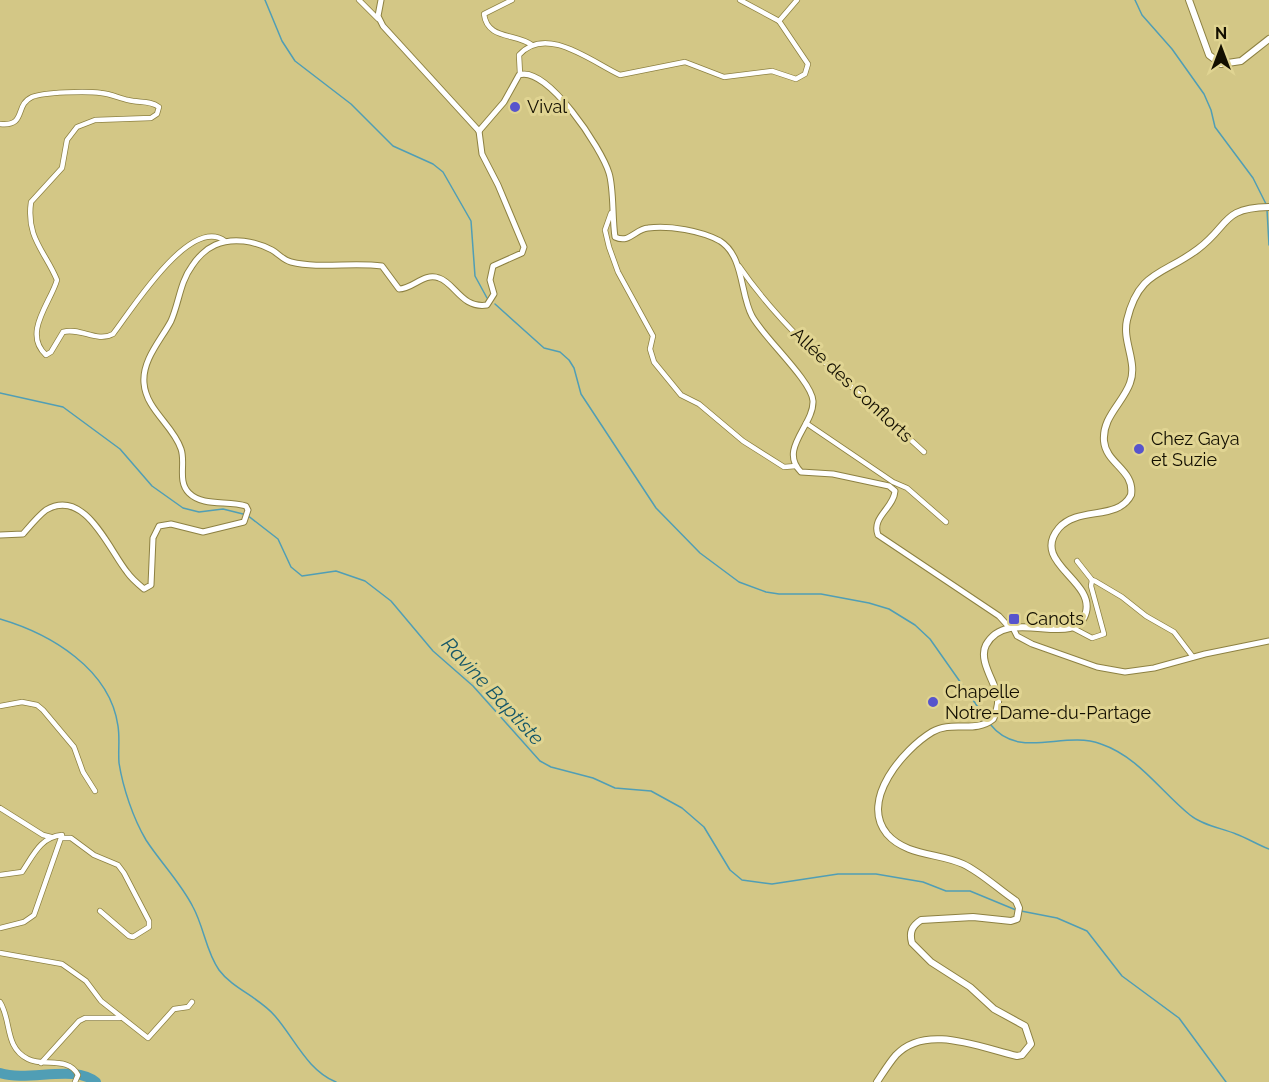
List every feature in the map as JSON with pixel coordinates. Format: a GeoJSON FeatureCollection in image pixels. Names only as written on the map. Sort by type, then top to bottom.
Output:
{"type":"FeatureCollection","features":[{"type":"Feature","properties":{"kind":"main road"},"geometry":{"type":"LineString","coordinates":[[1190,0],[1209,55],[1221,64],[1241,61],[1269,39]]}},
{"type":"Feature","properties":{"kind":"main road"},"geometry":{"type":"LineString","coordinates":[[877,1082],[897,1055],[920,1041],[943,1039],[1017,1056],[1023,1055],[1031,1044],[1025,1026],[994,1009],[970,987],[926,958],[916,948],[910,937],[914,925],[933,917],[973,917],[1011,921],[1017,919],[1019,913],[1016,901],[968,867],[898,843],[888,834],[880,816],[886,779],[904,754],[933,732],[946,727],[978,727],[993,719],[998,698],[984,650],[992,637],[1011,627],[1073,628],[1085,615],[1086,599],[1054,558],[1052,546],[1055,534],[1065,523],[1077,516],[1119,507],[1131,495],[1130,478],[1107,452],[1104,439],[1107,422],[1132,380],[1132,361],[1126,331],[1134,300],[1147,279],[1204,245],[1236,211],[1254,207],[1269,207]]}},
{"type":"Feature","properties":{"kind":"street"},"geometry":{"type":"LineString","coordinates":[[0,535],[23,534],[46,510],[57,506],[76,508],[93,522],[127,573],[144,588],[151,585],[153,538],[159,526],[171,524],[203,532],[244,522],[248,510],[246,506],[201,500],[187,491],[183,483],[183,453],[178,440],[151,404],[143,382],[149,359],[171,321],[191,267],[206,249],[235,240],[260,245],[289,261],[306,264],[382,266],[399,289],[433,276],[442,279],[447,286],[472,304],[487,305],[494,294],[490,280],[493,266],[522,253],[524,247],[498,185],[482,154],[478,131],[359,0]]}},
{"type":"Feature","properties":{"kind":"street"},"geometry":{"type":"LineString","coordinates":[[380,21],[378,16],[381,0]]}},
{"type":"Feature","properties":{"kind":"street"},"geometry":{"type":"LineString","coordinates":[[512,0],[484,14],[485,21],[501,36],[517,38],[532,45],[554,44],[587,56],[620,75],[685,62],[724,77],[772,71],[796,79],[805,74],[808,64],[778,21],[740,0]]}},
{"type":"Feature","properties":{"kind":"street"},"geometry":{"type":"LineString","coordinates":[[778,21],[797,0]]}},
{"type":"Feature","properties":{"kind":"street"},"geometry":{"type":"LineString","coordinates":[[478,131],[501,107],[520,74],[519,55],[532,45]]}},
{"type":"Feature","properties":{"kind":"street"},"geometry":{"type":"LineString","coordinates":[[520,74],[527,75],[559,95],[588,133],[609,172],[615,237],[622,240],[651,227],[685,230],[706,235],[722,243],[735,262],[753,318],[812,393],[812,410],[795,445],[793,460],[796,466],[801,471],[833,474],[889,486],[895,492],[894,497],[877,522],[878,535],[999,616],[1017,636],[1032,644],[1110,670],[1143,671],[1269,640]]}},
{"type":"Feature","properties":{"kind":"street"},"geometry":{"type":"LineString","coordinates":[[0,124],[12,124],[17,120],[24,104],[36,95],[99,92],[130,101],[154,103],[159,107],[157,114],[151,118],[95,120],[77,127],[67,140],[62,168],[31,202],[32,232],[39,252],[57,280],[53,294],[41,312],[37,327],[40,345],[46,354],[51,352],[63,332],[69,330],[100,338],[113,334],[172,256],[205,238],[214,236],[225,242]]}},
{"type":"Feature","properties":{"kind":"street"},"geometry":{"type":"LineString","coordinates":[[611,213],[605,230],[609,247],[618,272],[653,336],[650,349],[654,362],[681,395],[699,404],[743,441],[784,467],[796,466]]}},
{"type":"Feature","properties":{"kind":"street","name":"Allée des Conflorts"},"geometry":{"type":"LineString","coordinates":[[735,262],[751,286],[809,350],[924,452]]}},
{"type":"Feature","properties":{"kind":"street"},"geometry":{"type":"LineString","coordinates":[[806,423],[893,482],[907,488],[946,522]]}},
{"type":"Feature","properties":{"kind":"street"},"geometry":{"type":"LineString","coordinates":[[1077,561],[1092,580],[1118,593],[1146,616],[1174,632],[1193,657]]}},
{"type":"Feature","properties":{"kind":"street"},"geometry":{"type":"LineString","coordinates":[[1073,628],[1092,638],[1104,634],[1092,580]]}},
{"type":"Feature","properties":{"kind":"street"},"geometry":{"type":"LineString","coordinates":[[0,706],[22,702],[37,705],[43,710],[74,747],[83,772],[95,791]]}},
{"type":"Feature","properties":{"kind":"street"},"geometry":{"type":"LineString","coordinates":[[0,808],[43,835],[62,835],[63,838],[71,838],[94,855],[118,866],[149,921],[149,927],[133,937],[129,936],[100,911]]}},
{"type":"Feature","properties":{"kind":"street"},"geometry":{"type":"LineString","coordinates":[[0,875],[22,872],[32,853],[53,836]]}},
{"type":"Feature","properties":{"kind":"street"},"geometry":{"type":"LineString","coordinates":[[0,928],[24,922],[34,915],[45,889],[55,851],[63,838]]}},
{"type":"Feature","properties":{"kind":"street"},"geometry":{"type":"LineString","coordinates":[[0,952],[62,964],[86,981],[101,1001],[120,1018],[148,1038],[174,1009],[188,1007],[192,1002]]}},
{"type":"Feature","properties":{"kind":"street"},"geometry":{"type":"LineString","coordinates":[[0,1002],[15,1049],[28,1059],[41,1063],[67,1064],[74,1068],[78,1075],[75,1082]]}},
{"type":"Feature","properties":{"kind":"street"},"geometry":{"type":"LineString","coordinates":[[41,1063],[78,1021],[120,1018]]}},
{"type":"Feature","properties":{"kind":"waterway"},"geometry":{"type":"LineString","coordinates":[[265,0],[282,41],[295,61],[351,104],[393,146],[433,164],[443,172],[471,221],[475,276],[487,298]]}},
{"type":"Feature","properties":{"kind":"waterway"},"geometry":{"type":"LineString","coordinates":[[1135,0],[1142,15],[1172,49],[1204,94],[1215,127],[1253,178],[1267,206]]}},
{"type":"Feature","properties":{"kind":"waterway"},"geometry":{"type":"LineString","coordinates":[[1267,210],[1269,245]]}},
{"type":"Feature","properties":{"kind":"waterway"},"geometry":{"type":"LineString","coordinates":[[495,304],[544,348],[560,352],[569,360],[574,368],[581,394],[656,508],[700,553],[739,582],[766,592],[821,594],[889,609],[915,625],[930,639],[987,720]]}},
{"type":"Feature","properties":{"kind":"waterway","name":"Ravine Baptiste"},"geometry":{"type":"LineString","coordinates":[[0,393],[63,407],[120,449],[152,486],[183,508],[199,512],[223,509],[247,515],[278,539],[291,567],[302,576],[336,571],[365,581],[391,601],[433,651],[473,686],[540,761],[551,767],[593,778],[615,788],[651,791],[682,808],[704,827],[730,870],[742,880],[772,884],[838,874],[876,874],[923,882],[946,891],[970,891],[1016,910]]}},
{"type":"Feature","properties":{"kind":"waterway"},"geometry":{"type":"LineString","coordinates":[[0,619],[58,644],[91,671],[103,687],[113,706],[118,726],[119,763],[133,813],[146,840],[193,907],[219,970],[231,983],[269,1009],[309,1062],[326,1077],[336,1082]]}},
{"type":"Feature","properties":{"kind":"waterway"},"geometry":{"type":"LineString","coordinates":[[990,724],[1002,735],[1014,741],[1028,743],[1087,741],[1115,750],[1138,766],[1179,806],[1195,818],[1269,849]]}},
{"type":"Feature","properties":{"kind":"waterway","name":"Ravine Baptiste"},"geometry":{"type":"LineString","coordinates":[[1021,911],[1057,918],[1087,931],[1122,976],[1179,1018],[1226,1082]]}},
{"type":"Feature","properties":{"kind":"waterway"},"geometry":{"type":"LineString","coordinates":[[0,1073],[24,1076],[76,1074],[96,1082]]}},
{"type":"Feature","properties":{"kind":"place","name":"Vival"},"geometry":{"type":"Point","coordinates":[515,107]}},
{"type":"Feature","properties":{"kind":"place","name":"Chez Gaya et Suzie"},"geometry":{"type":"Point","coordinates":[1139,449]}},
{"type":"Feature","properties":{"kind":"place","name":"Canots"},"geometry":{"type":"Point","coordinates":[1014,619]}},
{"type":"Feature","properties":{"kind":"place","name":"Chapelle Notre-Dame-du-Partage"},"geometry":{"type":"Point","coordinates":[933,702]}}]}
